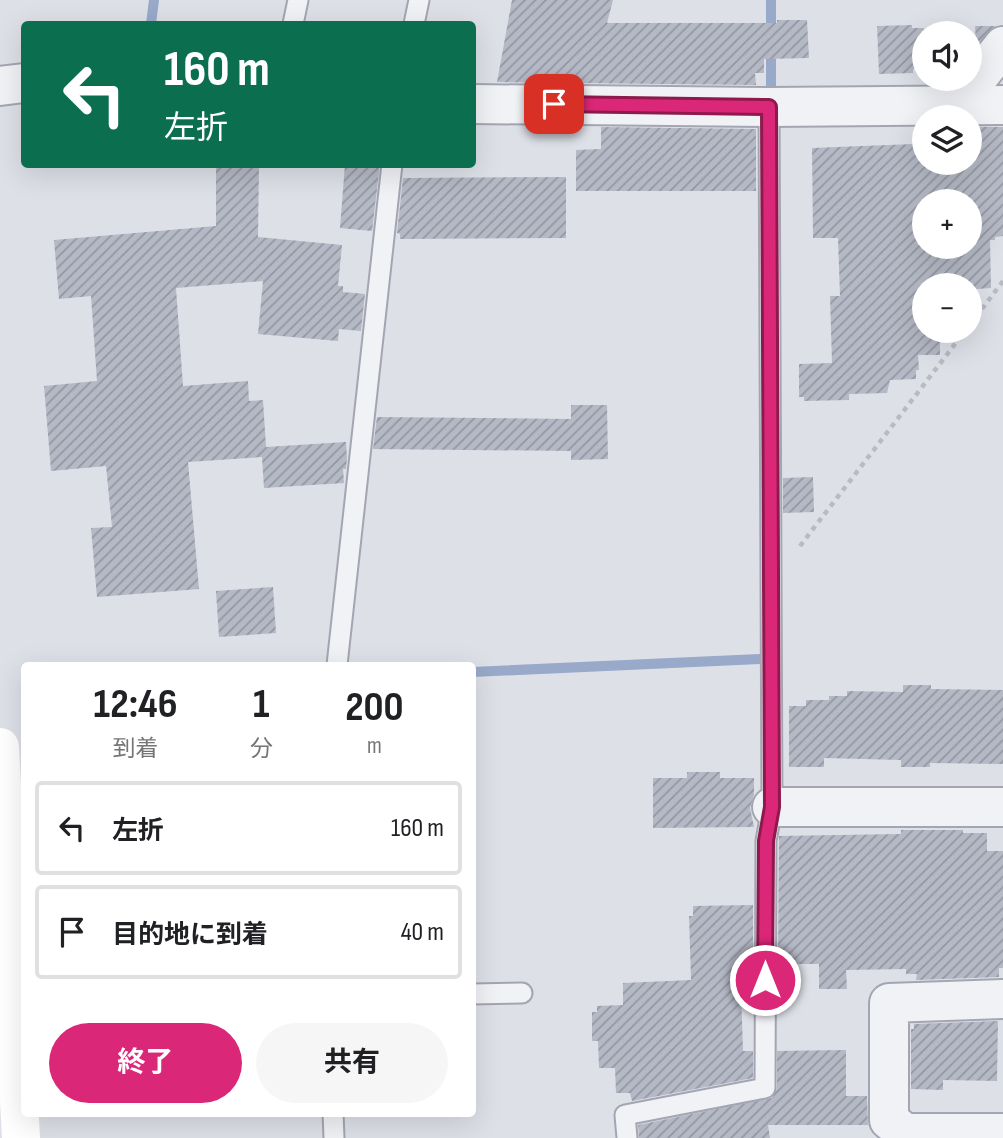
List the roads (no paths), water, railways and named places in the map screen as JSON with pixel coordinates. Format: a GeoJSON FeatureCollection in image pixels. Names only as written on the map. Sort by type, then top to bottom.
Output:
{"type":"FeatureCollection","features":[{"type":"Feature","properties":{"kind":"street"},"geometry":{"type":"LineString","coordinates":[[956,105],[1003,46]]}},
{"type":"Feature","properties":{"kind":"street"},"geometry":{"type":"LineString","coordinates":[[0,86],[21,83]]}},
{"type":"Feature","properties":{"kind":"street"},"geometry":{"type":"LineString","coordinates":[[476,104],[912,106]]}},
{"type":"Feature","properties":{"kind":"street"},"geometry":{"type":"LineString","coordinates":[[982,105],[1003,105]]}},
{"type":"Feature","properties":{"kind":"street"},"geometry":{"type":"LineString","coordinates":[[0,747],[21,1138]]}},
{"type":"Feature","properties":{"kind":"street"},"geometry":{"type":"LineString","coordinates":[[772,807],[1003,807]]}},
{"type":"Feature","properties":{"kind":"street"},"geometry":{"type":"LineString","coordinates":[[1003,999],[889,1003],[889,1119],[905,1133],[1003,1133]]}},
{"type":"Feature","properties":{"kind":"lane"},"geometry":{"type":"LineString","coordinates":[[294,21],[298,0]]}},
{"type":"Feature","properties":{"kind":"lane"},"geometry":{"type":"LineString","coordinates":[[415,21],[419,0]]}},
{"type":"Feature","properties":{"kind":"lane"},"geometry":{"type":"LineString","coordinates":[[627,1138],[625,1115],[765,1088],[766,841],[772,807],[769,107]]}},
{"type":"Feature","properties":{"kind":"lane"},"geometry":{"type":"LineString","coordinates":[[337,662],[392,168]]}},
{"type":"Feature","properties":{"kind":"lane"},"geometry":{"type":"LineString","coordinates":[[476,994],[522,993]]}},
{"type":"Feature","properties":{"kind":"lane"},"geometry":{"type":"LineString","coordinates":[[333,1117],[334,1138]]}},
{"type":"Feature","properties":{"kind":"waterway"},"geometry":{"type":"LineString","coordinates":[[151,21],[154,0]]}},
{"type":"Feature","properties":{"kind":"waterway"},"geometry":{"type":"LineString","coordinates":[[771,0],[771,89]]}},
{"type":"Feature","properties":{"kind":"waterway"},"geometry":{"type":"LineString","coordinates":[[476,672],[760,659]]}}]}
